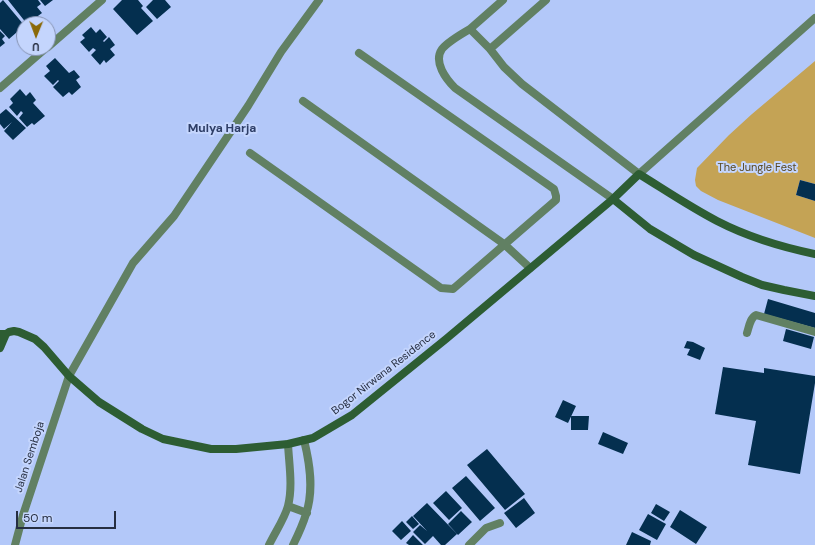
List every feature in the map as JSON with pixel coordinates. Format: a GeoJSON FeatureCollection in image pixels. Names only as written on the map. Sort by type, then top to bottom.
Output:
{"type":"FeatureCollection","features":[{"type":"Feature","properties":{"kind":"street"},"geometry":{"type":"LineString","coordinates":[[56,39],[102,0]]}},
{"type":"Feature","properties":{"kind":"street","name":"Jalan Semboja"},"geometry":{"type":"LineString","coordinates":[[15,545],[23,515],[69,376],[133,263],[174,216],[248,106],[281,52],[319,0]]}},
{"type":"Feature","properties":{"kind":"street"},"geometry":{"type":"LineString","coordinates":[[503,0],[470,29],[442,49],[440,54],[442,71],[455,88],[613,199],[650,229],[694,255],[762,285],[815,296]]}},
{"type":"Feature","properties":{"kind":"street"},"geometry":{"type":"LineString","coordinates":[[490,49],[546,0]]}},
{"type":"Feature","properties":{"kind":"street"},"geometry":{"type":"LineString","coordinates":[[639,174],[815,18]]}},
{"type":"Feature","properties":{"kind":"street"},"geometry":{"type":"LineString","coordinates":[[470,29],[490,49],[504,67],[522,84],[639,174],[718,222],[778,246],[815,254]]}},
{"type":"Feature","properties":{"kind":"street"},"geometry":{"type":"LineString","coordinates":[[250,153],[441,288],[453,289],[556,200],[554,189],[359,53]]}},
{"type":"Feature","properties":{"kind":"street"},"geometry":{"type":"LineString","coordinates":[[0,88],[37,56]]}},
{"type":"Feature","properties":{"kind":"street"},"geometry":{"type":"LineString","coordinates":[[303,101],[504,244],[530,268]]}},
{"type":"Feature","properties":{"kind":"street","name":"Bogor Nirwana Residence"},"geometry":{"type":"LineString","coordinates":[[0,348],[3,334],[10,332],[19,332],[35,339],[44,347],[69,376],[99,402],[142,429],[163,439],[212,449],[236,449],[288,444],[313,438],[352,415],[613,199],[639,174]]}},
{"type":"Feature","properties":{"kind":"street"},"geometry":{"type":"LineString","coordinates":[[747,333],[753,317],[756,315],[815,332]]}},
{"type":"Feature","properties":{"kind":"street"},"geometry":{"type":"LineString","coordinates":[[293,545],[307,513],[309,498],[310,468],[304,440]]}},
{"type":"Feature","properties":{"kind":"street"},"geometry":{"type":"LineString","coordinates":[[269,545],[281,524],[288,506],[291,487],[288,444]]}},
{"type":"Feature","properties":{"kind":"street"},"geometry":{"type":"LineString","coordinates":[[288,506],[307,513]]}},
{"type":"Feature","properties":{"kind":"street"},"geometry":{"type":"LineString","coordinates":[[469,545],[486,528],[500,523]]}},
{"type":"Feature","properties":{"kind":"green space","name":"The Jungle Fest"},"geometry":{"type":"Polygon","coordinates":[[[815,61],[815,184],[800,180],[796,195],[815,201],[815,238],[718,200],[701,191],[696,186],[695,180],[697,168],[729,135],[815,61]]]}},
{"type":"Feature","properties":{"kind":"building"},"geometry":{"type":"Polygon","coordinates":[[[3,0],[16,16],[16,33],[9,39],[0,29],[0,3],[3,0]]]}},
{"type":"Feature","properties":{"kind":"building"},"geometry":{"type":"Polygon","coordinates":[[[8,0],[38,0],[41,4],[37,7],[42,13],[38,16],[21,16],[8,0]]]}},
{"type":"Feature","properties":{"kind":"building"},"geometry":{"type":"Polygon","coordinates":[[[40,0],[53,0],[45,6],[40,0]]]}},
{"type":"Feature","properties":{"kind":"building"},"geometry":{"type":"Polygon","coordinates":[[[122,0],[138,0],[143,6],[141,8],[153,21],[137,35],[113,9],[122,0]]]}},
{"type":"Feature","properties":{"kind":"building"},"geometry":{"type":"Polygon","coordinates":[[[153,0],[165,0],[171,7],[157,19],[146,7],[153,0]]]}},
{"type":"Feature","properties":{"kind":"building"},"geometry":{"type":"Polygon","coordinates":[[[91,27],[96,33],[100,29],[107,37],[103,41],[104,42],[109,37],[115,45],[110,49],[115,55],[106,63],[104,60],[100,65],[91,55],[96,50],[93,48],[89,52],[80,42],[85,38],[82,35],[91,27]]]}},
{"type":"Feature","properties":{"kind":"building"},"geometry":{"type":"Polygon","coordinates":[[[0,31],[5,36],[2,39],[5,43],[0,47],[0,31]]]}},
{"type":"Feature","properties":{"kind":"building"},"geometry":{"type":"Polygon","coordinates":[[[55,58],[69,73],[74,70],[80,77],[76,80],[81,87],[72,95],[69,92],[63,97],[53,87],[59,81],[58,80],[53,85],[44,76],[50,71],[46,66],[55,58]]]}},
{"type":"Feature","properties":{"kind":"building"},"geometry":{"type":"Polygon","coordinates":[[[20,89],[26,96],[30,92],[36,100],[33,103],[45,116],[34,125],[32,123],[27,127],[19,118],[23,113],[21,111],[17,116],[9,107],[13,103],[10,99],[20,89]]]}},
{"type":"Feature","properties":{"kind":"building"},"geometry":{"type":"Polygon","coordinates":[[[6,109],[26,128],[13,140],[4,131],[12,122],[4,129],[0,124],[0,114],[6,109]]]}},
{"type":"Feature","properties":{"kind":"building"},"geometry":{"type":"Polygon","coordinates":[[[800,180],[815,184],[815,201],[796,195],[800,180]]]}},
{"type":"Feature","properties":{"kind":"building"},"geometry":{"type":"Polygon","coordinates":[[[768,299],[815,313],[815,328],[764,314],[768,299]]]}},
{"type":"Feature","properties":{"kind":"building"},"geometry":{"type":"Polygon","coordinates":[[[786,329],[814,337],[811,349],[783,341],[786,329]]]}},
{"type":"Feature","properties":{"kind":"building"},"geometry":{"type":"Polygon","coordinates":[[[687,341],[693,342],[705,348],[700,360],[687,355],[690,349],[684,348],[687,341]]]}},
{"type":"Feature","properties":{"kind":"building"},"geometry":{"type":"Polygon","coordinates":[[[723,367],[764,373],[764,368],[815,376],[800,474],[748,465],[756,421],[715,414],[723,367]]]}},
{"type":"Feature","properties":{"kind":"building"},"geometry":{"type":"Polygon","coordinates":[[[563,400],[576,406],[568,423],[555,417],[563,400]]]}},
{"type":"Feature","properties":{"kind":"building"},"geometry":{"type":"Polygon","coordinates":[[[571,416],[589,416],[588,430],[571,430],[571,416]]]}},
{"type":"Feature","properties":{"kind":"building"},"geometry":{"type":"Polygon","coordinates":[[[603,432],[628,443],[623,454],[598,444],[603,432]]]}},
{"type":"Feature","properties":{"kind":"building"},"geometry":{"type":"Polygon","coordinates":[[[487,449],[525,494],[505,510],[467,465],[487,449]]]}},
{"type":"Feature","properties":{"kind":"building"},"geometry":{"type":"Polygon","coordinates":[[[466,476],[495,508],[480,521],[452,488],[466,476]]]}},
{"type":"Feature","properties":{"kind":"building"},"geometry":{"type":"Polygon","coordinates":[[[446,491],[462,508],[449,520],[433,503],[446,491]]]}},
{"type":"Feature","properties":{"kind":"building"},"geometry":{"type":"Polygon","coordinates":[[[524,498],[535,513],[516,528],[504,513],[524,498]]]}},
{"type":"Feature","properties":{"kind":"building"},"geometry":{"type":"Polygon","coordinates":[[[427,503],[457,534],[445,545],[441,545],[433,536],[425,544],[413,532],[420,525],[427,531],[413,516],[427,503]]]}},
{"type":"Feature","properties":{"kind":"building"},"geometry":{"type":"Polygon","coordinates":[[[656,504],[670,512],[664,521],[651,513],[656,504]]]}},
{"type":"Feature","properties":{"kind":"building"},"geometry":{"type":"Polygon","coordinates":[[[680,510],[707,527],[696,544],[670,527],[680,510]]]}},
{"type":"Feature","properties":{"kind":"building"},"geometry":{"type":"Polygon","coordinates":[[[461,511],[472,522],[458,535],[448,524],[461,511]]]}},
{"type":"Feature","properties":{"kind":"building"},"geometry":{"type":"Polygon","coordinates":[[[648,514],[666,524],[657,540],[639,530],[648,514]]]}},
{"type":"Feature","properties":{"kind":"building"},"geometry":{"type":"Polygon","coordinates":[[[412,516],[419,524],[413,529],[406,522],[412,516]]]}},
{"type":"Feature","properties":{"kind":"building"},"geometry":{"type":"Polygon","coordinates":[[[402,521],[411,531],[401,540],[392,531],[402,521]]]}},
{"type":"Feature","properties":{"kind":"building"},"geometry":{"type":"Polygon","coordinates":[[[632,532],[651,541],[650,545],[626,545],[632,532]]]}},
{"type":"Feature","properties":{"kind":"building"},"geometry":{"type":"Polygon","coordinates":[[[413,535],[423,545],[409,545],[406,543],[413,535]]]}},
{"type":"Feature","properties":{"kind":"district","name":"Mulya Harja"},"geometry":{"type":"Point","coordinates":[222,129]}}]}
